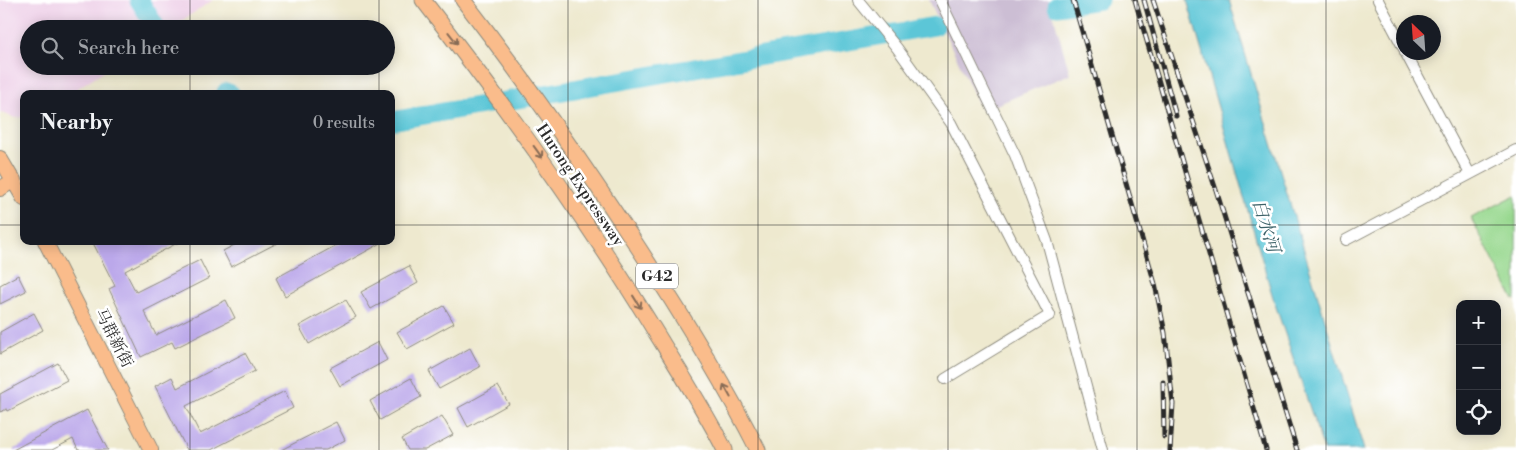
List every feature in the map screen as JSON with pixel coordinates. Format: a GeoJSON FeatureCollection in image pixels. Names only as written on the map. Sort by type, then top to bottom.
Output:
{"type":"FeatureCollection","features":[{"type":"Feature","properties":{"kind":"highway","name":"Hurong Expressway"},"geometry":{"type":"LineString","coordinates":[[423,0],[490,85],[554,174],[636,299],[711,423],[725,450]]}},
{"type":"Feature","properties":{"kind":"highway","name":"Hurong Expressway"},"geometry":{"type":"LineString","coordinates":[[463,0],[545,109],[694,334],[739,412],[758,450]]}},
{"type":"Feature","properties":{"kind":"highway"},"geometry":{"type":"LineString","coordinates":[[739,412],[763,450]]}},
{"type":"Feature","properties":{"kind":"main road"},"geometry":{"type":"LineString","coordinates":[[1,161],[20,191]]}},
{"type":"Feature","properties":{"kind":"main road"},"geometry":{"type":"LineString","coordinates":[[0,189],[14,180]]}},
{"type":"Feature","properties":{"kind":"main road","name":"马群新街"},"geometry":{"type":"LineString","coordinates":[[47,245],[152,450]]}},
{"type":"Feature","properties":{"kind":"street"},"geometry":{"type":"LineString","coordinates":[[940,0],[1015,155],[1047,241],[1103,450]]}},
{"type":"Feature","properties":{"kind":"street"},"geometry":{"type":"LineString","coordinates":[[1378,0],[1396,34]]}},
{"type":"Feature","properties":{"kind":"street"},"geometry":{"type":"LineString","coordinates":[[859,2],[897,48],[951,123],[1050,315],[945,379]]}},
{"type":"Feature","properties":{"kind":"street"},"geometry":{"type":"LineString","coordinates":[[1409,60],[1470,174]]}},
{"type":"Feature","properties":{"kind":"street"},"geometry":{"type":"LineString","coordinates":[[1346,240],[1516,150]]}},
{"type":"Feature","properties":{"kind":"shaded area"},"geometry":{"type":"Polygon","coordinates":[[[0,0],[213,0],[183,20],[20,20],[20,75],[98,75],[75,90],[20,90],[20,117],[15,118],[0,112],[0,0]]]}},
{"type":"Feature","properties":{"kind":"shaded area"},"geometry":{"type":"Polygon","coordinates":[[[929,0],[1049,0],[1070,74],[982,111],[929,0]]]}},
{"type":"Feature","properties":{"kind":"green space"},"geometry":{"type":"Polygon","coordinates":[[[1516,195],[1516,299],[1514,300],[1471,218],[1516,195]]]}},
{"type":"Feature","properties":{"kind":"water","name":"白水河"},"geometry":{"type":"Polygon","coordinates":[[[1187,0],[1229,0],[1364,450],[1324,450],[1274,301],[1187,0]]]}},
{"type":"Feature","properties":{"kind":"building"},"geometry":{"type":"Polygon","coordinates":[[[94,245],[174,245],[125,271],[136,292],[200,260],[209,278],[144,311],[156,335],[226,300],[235,318],[175,348],[172,342],[141,357],[109,289],[115,286],[94,245]]]}},
{"type":"Feature","properties":{"kind":"building"},"geometry":{"type":"Polygon","coordinates":[[[234,245],[273,245],[231,267],[223,251],[234,245]]]}},
{"type":"Feature","properties":{"kind":"building"},"geometry":{"type":"Polygon","coordinates":[[[337,245],[378,245],[285,296],[276,278],[337,245]]]}},
{"type":"Feature","properties":{"kind":"building"},"geometry":{"type":"Polygon","coordinates":[[[409,266],[418,283],[371,309],[361,292],[409,266]]]}},
{"type":"Feature","properties":{"kind":"building"},"geometry":{"type":"Polygon","coordinates":[[[18,275],[26,291],[0,304],[0,285],[18,275]]]}},
{"type":"Feature","properties":{"kind":"building"},"geometry":{"type":"Polygon","coordinates":[[[346,300],[356,317],[309,344],[299,326],[346,300]]]}},
{"type":"Feature","properties":{"kind":"building"},"geometry":{"type":"Polygon","coordinates":[[[444,306],[454,323],[407,349],[397,332],[444,306]]]}},
{"type":"Feature","properties":{"kind":"building"},"geometry":{"type":"Polygon","coordinates":[[[34,313],[43,330],[0,354],[0,332],[34,313]]]}},
{"type":"Feature","properties":{"kind":"building"},"geometry":{"type":"Polygon","coordinates":[[[378,342],[387,360],[340,386],[330,368],[378,342]]]}},
{"type":"Feature","properties":{"kind":"building"},"geometry":{"type":"Polygon","coordinates":[[[470,348],[480,367],[439,389],[429,371],[470,348]]]}},
{"type":"Feature","properties":{"kind":"building"},"geometry":{"type":"Polygon","coordinates":[[[245,353],[255,371],[186,406],[200,434],[285,391],[293,408],[211,450],[187,450],[155,386],[172,377],[177,388],[245,353]]]}},
{"type":"Feature","properties":{"kind":"building"},"geometry":{"type":"Polygon","coordinates":[[[58,363],[67,380],[8,411],[7,409],[0,412],[0,394],[58,363]]]}},
{"type":"Feature","properties":{"kind":"building"},"geometry":{"type":"Polygon","coordinates":[[[411,378],[421,397],[380,420],[370,401],[411,378]]]}},
{"type":"Feature","properties":{"kind":"building"},"geometry":{"type":"Polygon","coordinates":[[[498,386],[509,404],[468,427],[458,408],[498,386]]]}},
{"type":"Feature","properties":{"kind":"building"},"geometry":{"type":"Polygon","coordinates":[[[87,410],[108,450],[78,450],[73,439],[52,450],[13,450],[87,410]]]}},
{"type":"Feature","properties":{"kind":"building"},"geometry":{"type":"Polygon","coordinates":[[[442,416],[453,435],[425,450],[408,450],[402,439],[442,416]]]}},
{"type":"Feature","properties":{"kind":"building"},"geometry":{"type":"Polygon","coordinates":[[[336,422],[345,440],[326,450],[281,450],[336,422]]]}},
{"type":"Feature","properties":{"kind":"waterway"},"geometry":{"type":"LineString","coordinates":[[139,0],[151,20]]}},
{"type":"Feature","properties":{"kind":"waterway"},"geometry":{"type":"LineString","coordinates":[[1057,6],[1099,0]]}},
{"type":"Feature","properties":{"kind":"waterway"},"geometry":{"type":"LineString","coordinates":[[395,120],[935,26]]}},
{"type":"Feature","properties":{"kind":"railway"},"geometry":{"type":"LineString","coordinates":[[1073,0],[1155,284],[1165,333],[1173,404],[1170,450]]}},
{"type":"Feature","properties":{"kind":"railway"},"geometry":{"type":"LineString","coordinates":[[1135,0],[1266,450]]}},
{"type":"Feature","properties":{"kind":"railway"},"geometry":{"type":"LineString","coordinates":[[1144,0],[1176,116]]}},
{"type":"Feature","properties":{"kind":"railway"},"geometry":{"type":"LineString","coordinates":[[1153,0],[1216,190],[1297,450]]}},
{"type":"Feature","properties":{"kind":"railway"},"geometry":{"type":"LineString","coordinates":[[1163,382],[1164,437]]}}]}
